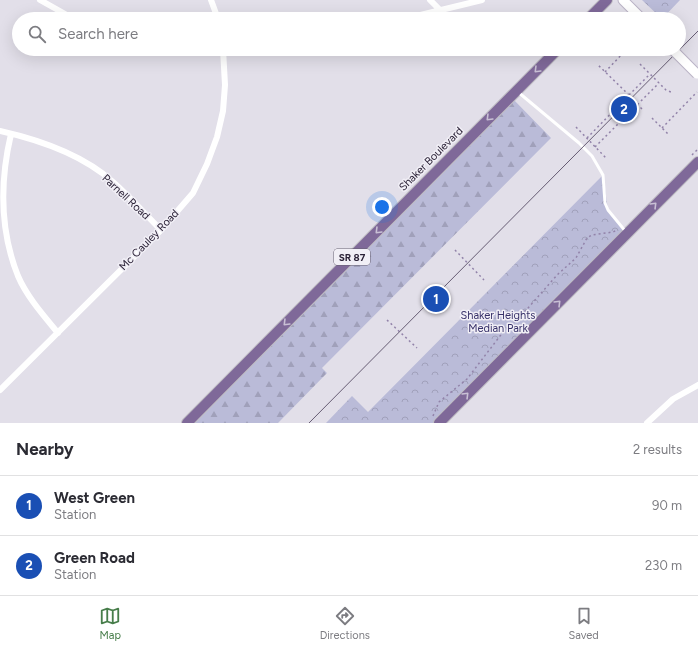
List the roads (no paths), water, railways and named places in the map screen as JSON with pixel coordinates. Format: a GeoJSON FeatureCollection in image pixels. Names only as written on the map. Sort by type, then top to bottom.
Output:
{"type":"FeatureCollection","features":[{"type":"Feature","properties":{"kind":"main road"},"geometry":{"type":"LineString","coordinates":[[595,12],[607,0]]}},
{"type":"Feature","properties":{"kind":"main road"},"geometry":{"type":"LineString","coordinates":[[623,0],[635,12]]}},
{"type":"Feature","properties":{"kind":"main road","name":"Shaker Boulevard"},"geometry":{"type":"LineString","coordinates":[[186,423],[551,56]]}},
{"type":"Feature","properties":{"kind":"main road"},"geometry":{"type":"LineString","coordinates":[[679,56],[698,75]]}},
{"type":"Feature","properties":{"kind":"main road"},"geometry":{"type":"LineString","coordinates":[[435,421],[622,231],[698,162]]}},
{"type":"Feature","properties":{"kind":"street"},"geometry":{"type":"LineString","coordinates":[[40,0],[61,12]]}},
{"type":"Feature","properties":{"kind":"street"},"geometry":{"type":"LineString","coordinates":[[211,0],[215,12]]}},
{"type":"Feature","properties":{"kind":"street"},"geometry":{"type":"LineString","coordinates":[[430,0],[440,10]]}},
{"type":"Feature","properties":{"kind":"street"},"geometry":{"type":"LineString","coordinates":[[432,12],[482,0]]}},
{"type":"Feature","properties":{"kind":"street","name":"Mc Cauley Road"},"geometry":{"type":"LineString","coordinates":[[0,390],[161,230],[194,193],[217,137],[223,111],[223,56]]}},
{"type":"Feature","properties":{"kind":"street","name":"Parnell Road"},"geometry":{"type":"LineString","coordinates":[[0,131],[34,139],[82,161],[113,182],[161,230]]}},
{"type":"Feature","properties":{"kind":"street"},"geometry":{"type":"LineString","coordinates":[[11,134],[4,159],[1,190],[3,220],[8,251],[18,277],[36,306],[58,333]]}},
{"type":"Feature","properties":{"kind":"street"},"geometry":{"type":"LineString","coordinates":[[647,423],[674,399],[698,385]]}},
{"type":"Feature","properties":{"kind":"lane"},"geometry":{"type":"LineString","coordinates":[[516,91],[579,143],[592,156],[603,175],[605,203],[622,231]]}},
{"type":"Feature","properties":{"kind":"tram line"},"geometry":{"type":"LineString","coordinates":[[686,43],[698,31]]}},
{"type":"Feature","properties":{"kind":"tram line"},"geometry":{"type":"LineString","coordinates":[[309,423],[673,56]]}},
{"type":"Feature","properties":{"kind":"place","name":"Green Road"},"geometry":{"type":"Point","coordinates":[624,109]}},
{"type":"Feature","properties":{"kind":"place","name":"West Green"},"geometry":{"type":"Point","coordinates":[436,299]}},
{"type":"Feature","properties":{"kind":"park label","name":"Shaker Heights Median Park"},"geometry":{"type":"Point","coordinates":[498,321]}}]}
